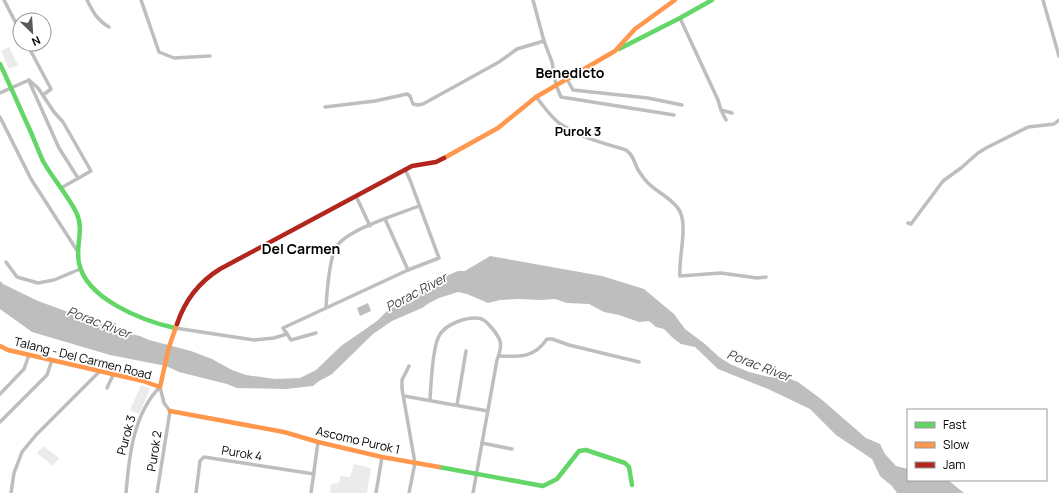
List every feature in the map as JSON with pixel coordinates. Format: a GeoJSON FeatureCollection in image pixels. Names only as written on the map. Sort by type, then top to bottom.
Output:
{"type":"FeatureCollection","features":[{"type":"Feature","properties":{"kind":"street"},"geometry":{"type":"LineString","coordinates":[[4,0],[12,16]]}},
{"type":"Feature","properties":{"kind":"street"},"geometry":{"type":"LineString","coordinates":[[87,0],[101,23],[109,27]]}},
{"type":"Feature","properties":{"kind":"street"},"geometry":{"type":"LineString","coordinates":[[141,0],[159,52],[174,58],[210,56]]}},
{"type":"Feature","properties":{"kind":"street"},"geometry":{"type":"LineString","coordinates":[[533,0],[544,41],[552,62],[556,86],[561,97],[674,115]]}},
{"type":"Feature","properties":{"kind":"street"},"geometry":{"type":"LineString","coordinates":[[615,50],[635,29],[675,0]]}},
{"type":"Feature","properties":{"kind":"street"},"geometry":{"type":"LineString","coordinates":[[160,387],[175,328],[189,297],[209,276],[405,169],[418,163],[434,163],[448,158],[498,128],[536,97],[615,50],[680,18],[712,0]]}},
{"type":"Feature","properties":{"kind":"street"},"geometry":{"type":"LineString","coordinates":[[1043,0],[1059,56]]}},
{"type":"Feature","properties":{"kind":"street"},"geometry":{"type":"LineString","coordinates":[[680,18],[726,120]]}},
{"type":"Feature","properties":{"kind":"street"},"geometry":{"type":"LineString","coordinates":[[325,107],[374,101],[407,94],[410,96],[413,104],[423,104],[499,62],[517,49],[544,41]]}},
{"type":"Feature","properties":{"kind":"street"},"geometry":{"type":"LineString","coordinates":[[31,52],[52,89],[43,95]]}},
{"type":"Feature","properties":{"kind":"street"},"geometry":{"type":"LineString","coordinates":[[0,64],[44,161],[77,213],[81,224],[78,252],[80,270],[90,284],[102,296],[124,310],[161,326],[254,340],[274,338],[287,334]]}},
{"type":"Feature","properties":{"kind":"street"},"geometry":{"type":"LineString","coordinates":[[567,79],[573,90],[648,98],[682,105]]}},
{"type":"Feature","properties":{"kind":"street"},"geometry":{"type":"LineString","coordinates":[[29,80],[38,88],[54,112],[63,122],[90,170],[61,188]]}},
{"type":"Feature","properties":{"kind":"street"},"geometry":{"type":"LineString","coordinates":[[0,93],[29,80]]}},
{"type":"Feature","properties":{"kind":"street"},"geometry":{"type":"LineString","coordinates":[[29,80],[59,148],[78,178]]}},
{"type":"Feature","properties":{"kind":"street"},"geometry":{"type":"LineString","coordinates":[[536,97],[558,122],[583,136],[631,153],[638,168],[648,183],[677,207],[682,214],[684,223],[679,267],[680,276],[721,273],[757,278],[766,277]]}},
{"type":"Feature","properties":{"kind":"street"},"geometry":{"type":"LineString","coordinates":[[721,110],[732,113]]}},
{"type":"Feature","properties":{"kind":"street"},"geometry":{"type":"LineString","coordinates":[[0,117],[31,180],[78,252]]}},
{"type":"Feature","properties":{"kind":"street"},"geometry":{"type":"LineString","coordinates":[[908,223],[911,224],[943,181],[986,148],[1028,127],[1054,124],[1059,120]]}},
{"type":"Feature","properties":{"kind":"street"},"geometry":{"type":"LineString","coordinates":[[316,333],[290,340],[283,328],[286,325],[408,270],[440,258],[405,169]]}},
{"type":"Feature","properties":{"kind":"street"},"geometry":{"type":"LineString","coordinates":[[356,196],[370,226]]}},
{"type":"Feature","properties":{"kind":"street"},"geometry":{"type":"LineString","coordinates":[[326,307],[331,265],[336,248],[343,239],[356,231],[419,206]]}},
{"type":"Feature","properties":{"kind":"street"},"geometry":{"type":"LineString","coordinates":[[386,219],[408,270]]}},
{"type":"Feature","properties":{"kind":"street"},"geometry":{"type":"LineString","coordinates":[[6,262],[17,277],[38,283],[54,280],[80,270]]}},
{"type":"Feature","properties":{"kind":"street"},"geometry":{"type":"LineString","coordinates":[[430,400],[436,344],[443,330],[460,320],[482,319],[500,339],[502,344],[476,474],[474,493]]}},
{"type":"Feature","properties":{"kind":"street"},"geometry":{"type":"LineString","coordinates":[[499,356],[530,355],[547,340],[552,339],[569,345],[639,362]]}},
{"type":"Feature","properties":{"kind":"street","name":"Talang - Del Carmen Road"},"geometry":{"type":"LineString","coordinates":[[0,346],[8,350],[113,376],[143,381],[160,387],[164,403],[170,411]]}},
{"type":"Feature","properties":{"kind":"street"},"geometry":{"type":"LineString","coordinates":[[457,405],[466,352]]}},
{"type":"Feature","properties":{"kind":"street"},"geometry":{"type":"LineString","coordinates":[[0,394],[24,369],[29,355]]}},
{"type":"Feature","properties":{"kind":"street"},"geometry":{"type":"LineString","coordinates":[[0,422],[47,375],[52,360]]}},
{"type":"Feature","properties":{"kind":"street"},"geometry":{"type":"LineString","coordinates":[[409,366],[402,380],[415,463],[410,493]]}},
{"type":"Feature","properties":{"kind":"street"},"geometry":{"type":"LineString","coordinates":[[12,493],[14,473],[22,452],[36,435],[99,372]]}},
{"type":"Feature","properties":{"kind":"street"},"geometry":{"type":"LineString","coordinates":[[107,388],[113,376]]}},
{"type":"Feature","properties":{"kind":"street","name":"Purok 3"},"geometry":{"type":"LineString","coordinates":[[126,493],[128,465],[133,441],[143,410],[151,397],[160,387]]}},
{"type":"Feature","properties":{"kind":"street"},"geometry":{"type":"LineString","coordinates":[[404,396],[488,411]]}},
{"type":"Feature","properties":{"kind":"street","name":"Ascomo Purok 1"},"geometry":{"type":"LineString","coordinates":[[170,411],[284,432],[318,442],[382,457],[543,486],[557,479],[579,451],[589,451],[625,463],[629,466],[632,485]]}},
{"type":"Feature","properties":{"kind":"street","name":"Purok 2"},"geometry":{"type":"LineString","coordinates":[[157,493],[170,411]]}},
{"type":"Feature","properties":{"kind":"street"},"geometry":{"type":"LineString","coordinates":[[311,493],[318,442]]}},
{"type":"Feature","properties":{"kind":"street"},"geometry":{"type":"LineString","coordinates":[[482,443],[512,449]]}},
{"type":"Feature","properties":{"kind":"street","name":"Purok 4"},"geometry":{"type":"LineString","coordinates":[[196,493],[200,461],[204,457],[314,474]]}},
{"type":"Feature","properties":{"kind":"street"},"geometry":{"type":"LineString","coordinates":[[376,493],[382,457]]}},
{"type":"Feature","properties":{"kind":"shaded area"},"geometry":{"type":"Polygon","coordinates":[[[9,47],[18,65],[9,69],[1,51],[9,47]]]}},
{"type":"Feature","properties":{"kind":"shaded area"},"geometry":{"type":"Polygon","coordinates":[[[490,256],[602,276],[644,289],[674,314],[685,329],[719,357],[730,364],[749,372],[769,377],[785,377],[798,382],[821,399],[866,438],[880,444],[885,454],[896,466],[907,469],[907,481],[949,481],[964,493],[897,493],[892,486],[880,476],[872,459],[836,435],[810,409],[768,389],[718,369],[695,347],[681,344],[664,329],[656,327],[649,321],[639,322],[619,315],[604,312],[589,304],[567,303],[555,299],[500,300],[488,303],[467,294],[458,292],[439,298],[422,308],[392,321],[373,334],[332,374],[313,386],[286,389],[237,388],[179,372],[166,366],[110,355],[32,332],[0,309],[0,281],[3,284],[38,301],[126,333],[191,351],[246,375],[275,379],[300,378],[316,370],[341,346],[377,321],[391,307],[414,296],[425,285],[458,271],[465,271],[490,256]]]}},
{"type":"Feature","properties":{"kind":"shaded area"},"geometry":{"type":"Polygon","coordinates":[[[368,303],[371,311],[360,316],[357,308],[368,303]]]}},
{"type":"Feature","properties":{"kind":"shaded area"},"geometry":{"type":"Polygon","coordinates":[[[141,385],[150,389],[139,414],[130,410],[141,385]]]}},
{"type":"Feature","properties":{"kind":"shaded area"},"geometry":{"type":"Polygon","coordinates":[[[43,446],[59,458],[53,466],[37,453],[43,446]]]}},
{"type":"Feature","properties":{"kind":"shaded area"},"geometry":{"type":"Polygon","coordinates":[[[354,464],[371,468],[367,493],[330,493],[331,484],[339,483],[341,476],[350,477],[354,464]]]}},
{"type":"Feature","properties":{"kind":"traffic: fast"},"geometry":{"type":"LineString","coordinates":[[619,49],[712,0]]}},
{"type":"Feature","properties":{"kind":"traffic: fast"},"geometry":{"type":"LineString","coordinates":[[0,64],[43,161],[79,218],[80,231],[78,256],[84,276],[92,287],[104,298],[132,314],[175,328]]}},
{"type":"Feature","properties":{"kind":"traffic: fast"},"geometry":{"type":"LineString","coordinates":[[439,467],[543,486],[557,479],[579,451],[586,450],[625,463],[629,467],[632,485]]}},
{"type":"Feature","properties":{"kind":"traffic: slow"},"geometry":{"type":"LineString","coordinates":[[444,158],[498,128],[536,97],[615,51],[635,29],[675,0]]}},
{"type":"Feature","properties":{"kind":"traffic: slow"},"geometry":{"type":"LineString","coordinates":[[0,346],[8,350],[143,381],[160,387],[169,347],[177,324]]}},
{"type":"Feature","properties":{"kind":"traffic: slow"},"geometry":{"type":"LineString","coordinates":[[170,411],[284,432],[318,442],[382,457],[439,467]]}},
{"type":"Feature","properties":{"kind":"traffic: jam"},"geometry":{"type":"LineString","coordinates":[[177,324],[184,307],[194,292],[212,274],[220,269],[412,166],[436,162],[444,158]]}},
{"type":"Feature","properties":{"kind":"district","name":"Benedicto"},"geometry":{"type":"Point","coordinates":[570,72]}},
{"type":"Feature","properties":{"kind":"district","name":"Purok 3"},"geometry":{"type":"Point","coordinates":[578,131]}},
{"type":"Feature","properties":{"kind":"district","name":"Del Carmen"},"geometry":{"type":"Point","coordinates":[301,248]}},
{"type":"Feature","properties":{"kind":"water label","name":"Porac River"},"geometry":{"type":"Point","coordinates":[416,292]}},
{"type":"Feature","properties":{"kind":"water label","name":"Porac River"},"geometry":{"type":"Point","coordinates":[99,322]}},
{"type":"Feature","properties":{"kind":"water label","name":"Porac River"},"geometry":{"type":"Point","coordinates":[759,365]}}]}
